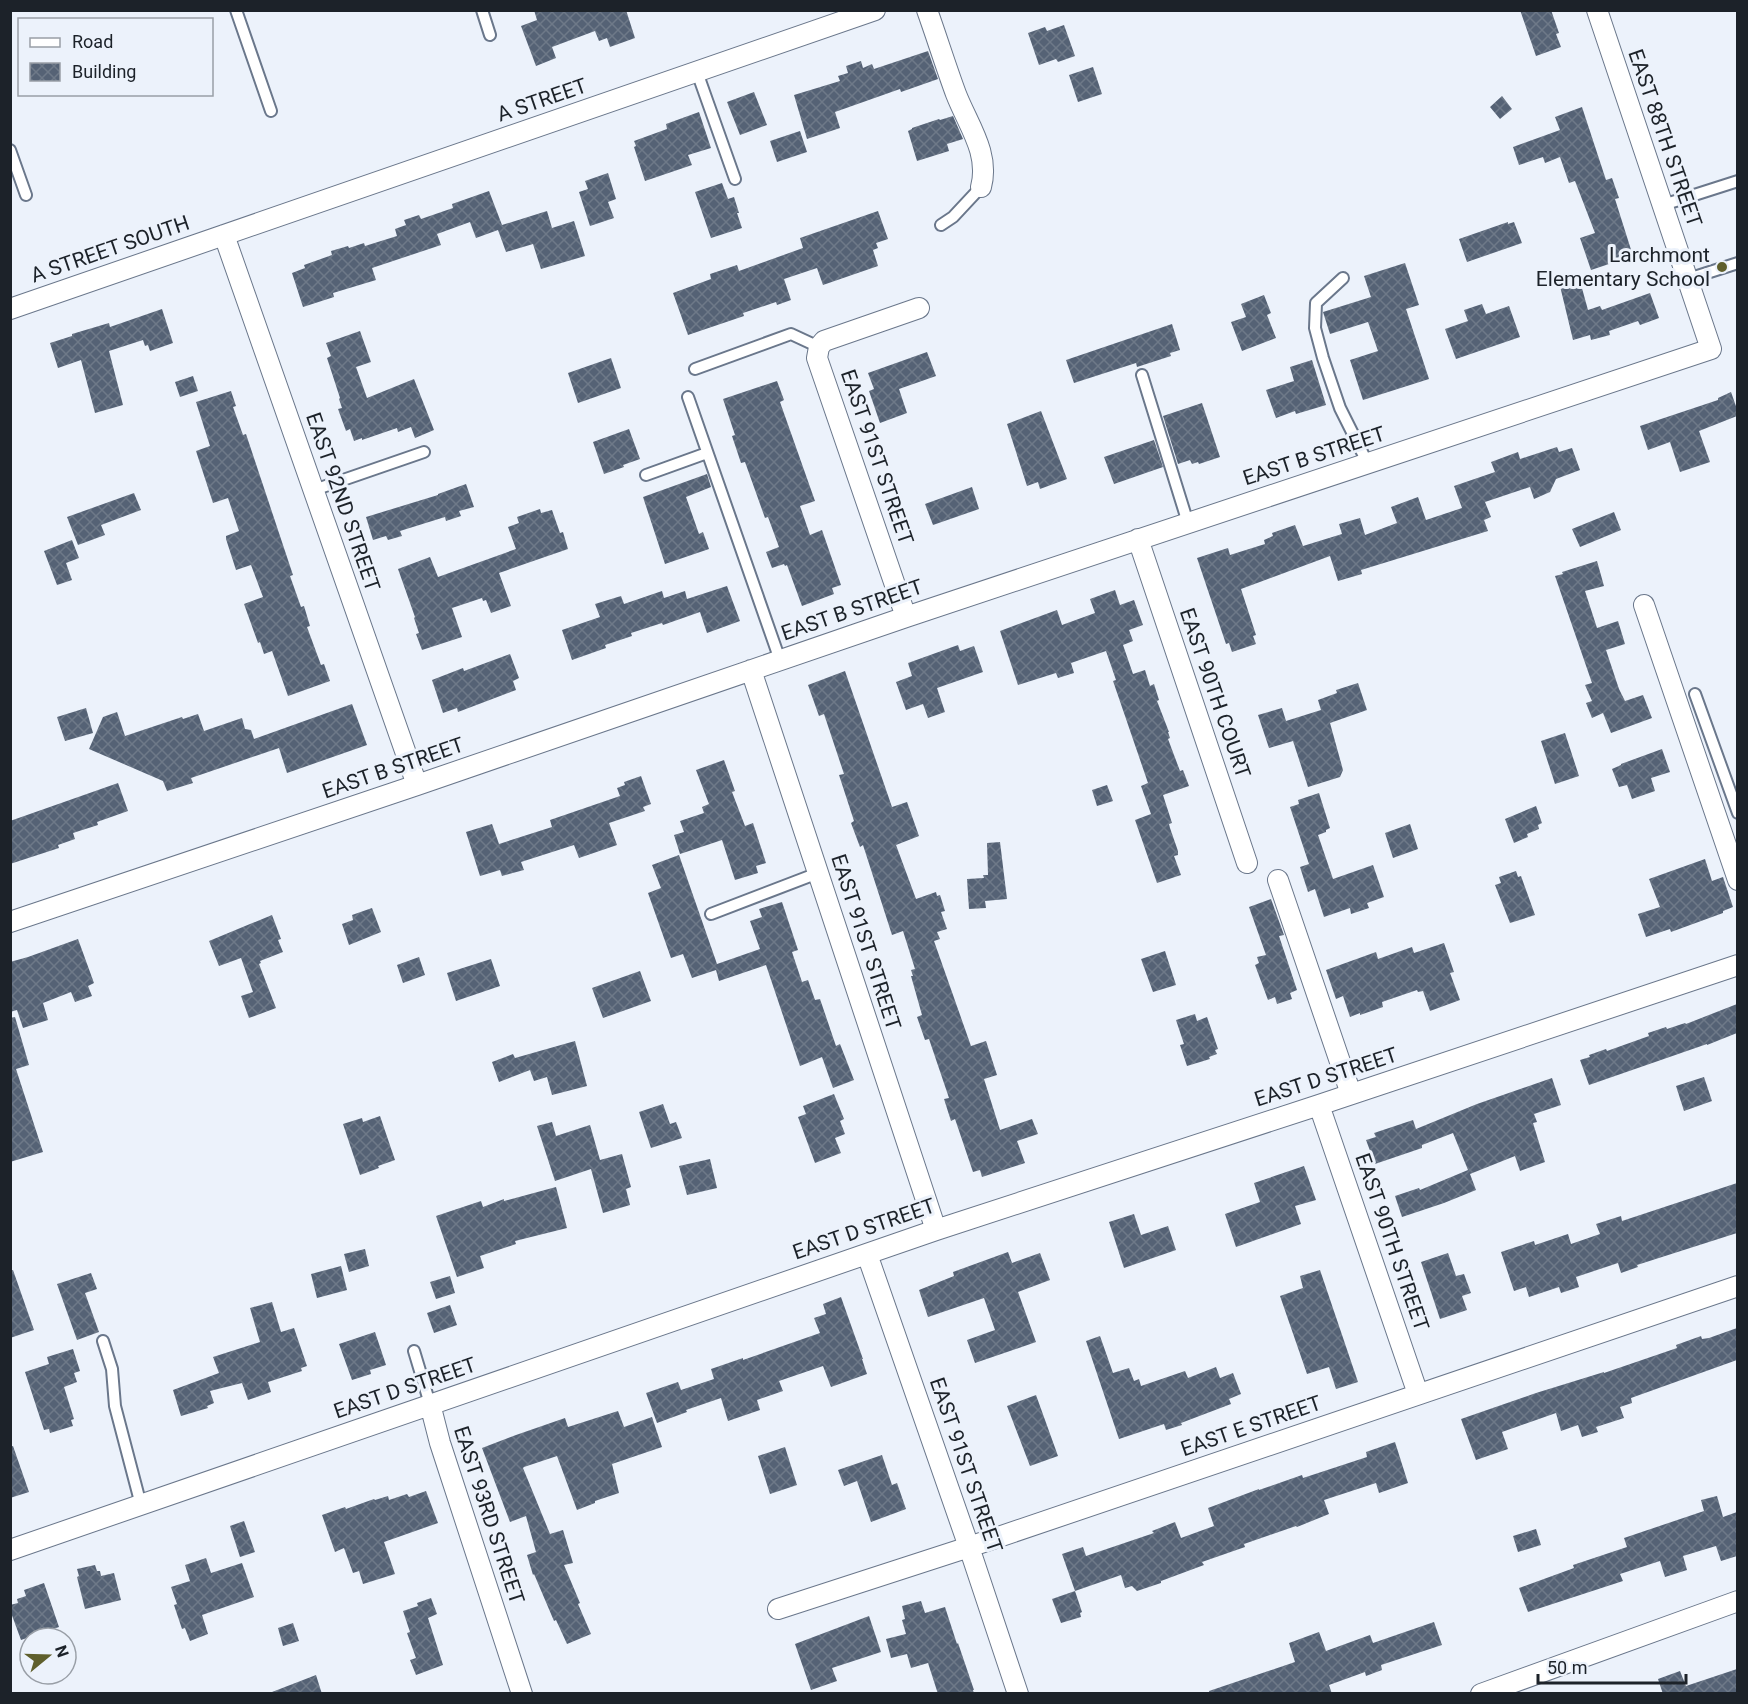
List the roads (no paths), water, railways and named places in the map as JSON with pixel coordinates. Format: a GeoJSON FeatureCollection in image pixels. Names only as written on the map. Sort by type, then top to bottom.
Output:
{"type":"FeatureCollection","features":[{"type":"Feature","properties":{"kind":"street","name":"A STREET"},"geometry":{"type":"LineString","coordinates":[[224,235],[875,10]]}},
{"type":"Feature","properties":{"kind":"street"},"geometry":{"type":"LineString","coordinates":[[927,10],[957,97],[972,126],[984,172],[981,187]]}},
{"type":"Feature","properties":{"kind":"street","name":"EAST 88TH STREET"},"geometry":{"type":"LineString","coordinates":[[1597,10],[1711,349]]}},
{"type":"Feature","properties":{"kind":"street","name":"A STREET SOUTH"},"geometry":{"type":"LineString","coordinates":[[10,309],[224,235]]}},
{"type":"Feature","properties":{"kind":"street","name":"EAST 92ND STREET"},"geometry":{"type":"LineString","coordinates":[[224,235],[417,785]]}},
{"type":"Feature","properties":{"kind":"street"},"geometry":{"type":"LineString","coordinates":[[819,347],[824,341],[919,308]]}},
{"type":"Feature","properties":{"kind":"street","name":"EAST 91ST STREET"},"geometry":{"type":"LineString","coordinates":[[819,347],[817,358],[906,617]]}},
{"type":"Feature","properties":{"kind":"street","name":"EAST B STREET"},"geometry":{"type":"LineString","coordinates":[[10,922],[906,617],[1711,349]]}},
{"type":"Feature","properties":{"kind":"street","name":"EAST 90TH COURT"},"geometry":{"type":"LineString","coordinates":[[1138,539],[1247,863]]}},
{"type":"Feature","properties":{"kind":"street"},"geometry":{"type":"LineString","coordinates":[[1644,605],[1737,880]]}},
{"type":"Feature","properties":{"kind":"street","name":"EAST 91ST STREET"},"geometry":{"type":"LineString","coordinates":[[751,670],[936,1230]]}},
{"type":"Feature","properties":{"kind":"street"},"geometry":{"type":"LineString","coordinates":[[1278,880],[1351,1094]]}},
{"type":"Feature","properties":{"kind":"street","name":"EAST D STREET"},"geometry":{"type":"LineString","coordinates":[[10,1550],[936,1230],[1737,965]]}},
{"type":"Feature","properties":{"kind":"street","name":"EAST 90TH STREET"},"geometry":{"type":"LineString","coordinates":[[1319,1105],[1418,1394]]}},
{"type":"Feature","properties":{"kind":"street","name":"EAST 91ST STREET"},"geometry":{"type":"LineString","coordinates":[[867,1254],[1018,1694]]}},
{"type":"Feature","properties":{"kind":"street","name":"EAST E STREET"},"geometry":{"type":"LineString","coordinates":[[778,1609],[969,1547],[1737,1286]]}},
{"type":"Feature","properties":{"kind":"street","name":"EAST 93RD STREET"},"geometry":{"type":"LineString","coordinates":[[430,1404],[440,1443],[522,1694]]}},
{"type":"Feature","properties":{"kind":"street"},"geometry":{"type":"LineString","coordinates":[[1481,1694],[1526,1686],[1737,1601]]}},
{"type":"Feature","properties":{"kind":"lane"},"geometry":{"type":"LineString","coordinates":[[236,10],[271,111]]}},
{"type":"Feature","properties":{"kind":"lane"},"geometry":{"type":"LineString","coordinates":[[482,10],[490,35]]}},
{"type":"Feature","properties":{"kind":"lane"},"geometry":{"type":"LineString","coordinates":[[697,72],[735,179]]}},
{"type":"Feature","properties":{"kind":"lane"},"geometry":{"type":"LineString","coordinates":[[10,150],[26,195]]}},
{"type":"Feature","properties":{"kind":"lane"},"geometry":{"type":"LineString","coordinates":[[1663,206],[1737,181]]}},
{"type":"Feature","properties":{"kind":"lane"},"geometry":{"type":"LineString","coordinates":[[941,225],[953,218],[981,187]]}},
{"type":"Feature","properties":{"kind":"lane"},"geometry":{"type":"LineString","coordinates":[[1688,279],[1737,263]]}},
{"type":"Feature","properties":{"kind":"lane"},"geometry":{"type":"LineString","coordinates":[[1343,278],[1316,303],[1315,328],[1340,408],[1368,464]]}},
{"type":"Feature","properties":{"kind":"lane"},"geometry":{"type":"LineString","coordinates":[[695,369],[791,334],[819,347]]}},
{"type":"Feature","properties":{"kind":"lane"},"geometry":{"type":"LineString","coordinates":[[1142,375],[1188,523]]}},
{"type":"Feature","properties":{"kind":"lane"},"geometry":{"type":"LineString","coordinates":[[688,397],[780,660]]}},
{"type":"Feature","properties":{"kind":"lane"},"geometry":{"type":"LineString","coordinates":[[314,490],[424,452]]}},
{"type":"Feature","properties":{"kind":"lane"},"geometry":{"type":"LineString","coordinates":[[646,475],[707,453]]}},
{"type":"Feature","properties":{"kind":"lane"},"geometry":{"type":"LineString","coordinates":[[1695,694],[1737,813]]}},
{"type":"Feature","properties":{"kind":"lane"},"geometry":{"type":"LineString","coordinates":[[711,914],[818,873]]}},
{"type":"Feature","properties":{"kind":"lane"},"geometry":{"type":"LineString","coordinates":[[103,1341],[112,1369],[116,1406],[141,1505]]}},
{"type":"Feature","properties":{"kind":"lane","name":"EAST 93RD STREET"},"geometry":{"type":"LineString","coordinates":[[414,1351],[430,1404]]}},
{"type":"Feature","properties":{"kind":"place","name":"Larchmont Elementary School"},"geometry":{"type":"Point","coordinates":[1722,267]}}]}
